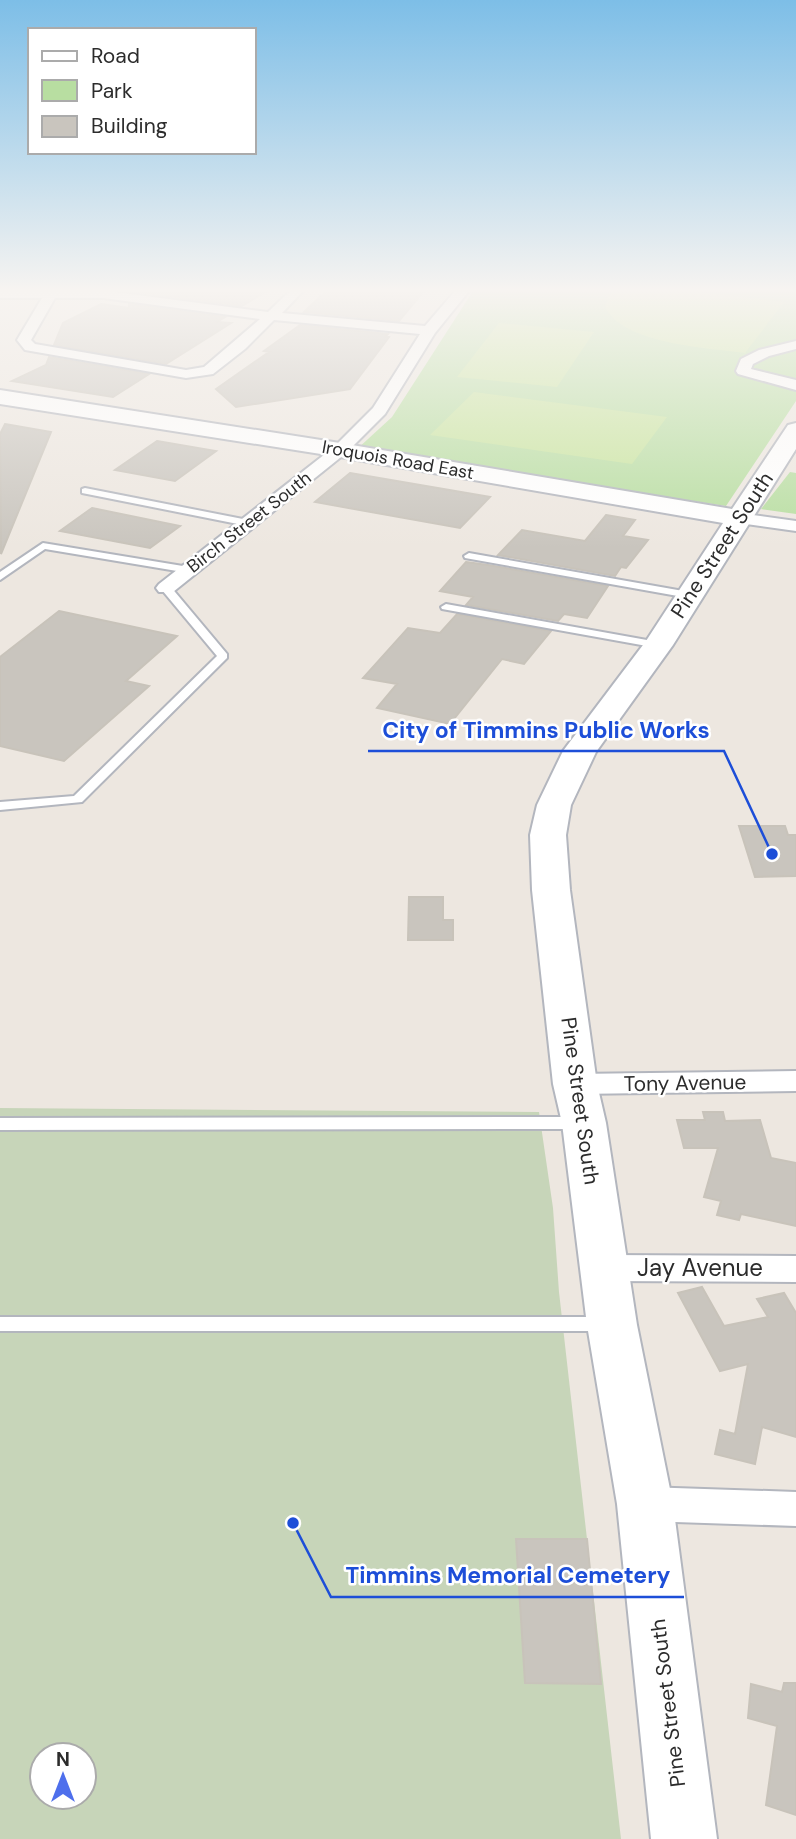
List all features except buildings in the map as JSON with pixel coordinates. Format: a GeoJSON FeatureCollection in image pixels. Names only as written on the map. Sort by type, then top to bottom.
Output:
{"type":"FeatureCollection","features":[{"type":"Feature","properties":{"kind":"street","name":"Birch Street South"},"geometry":{"type":"LineString","coordinates":[[166,588],[340,450],[379,411],[400,377]]}},
{"type":"Feature","properties":{"kind":"street"},"geometry":{"type":"LineString","coordinates":[[765,377],[796,385]]}},
{"type":"Feature","properties":{"kind":"street","name":"Iroquois Road East"},"geometry":{"type":"LineString","coordinates":[[0,397],[796,526]]}},
{"type":"Feature","properties":{"kind":"street","name":"Pine Street South"},"geometry":{"type":"LineString","coordinates":[[684,1839],[645,1504],[612,1325],[579,1103],[551,890],[548,835],[554,805],[580,751],[658,645],[796,430]]}},
{"type":"Feature","properties":{"kind":"street","name":"Tony Avenue"},"geometry":{"type":"LineString","coordinates":[[579,1103],[796,1081]]}},
{"type":"Feature","properties":{"kind":"street","name":"Jay Avenue"},"geometry":{"type":"LineString","coordinates":[[604,1268],[796,1269]]}},
{"type":"Feature","properties":{"kind":"street"},"geometry":{"type":"LineString","coordinates":[[645,1504],[796,1509]]}},
{"type":"Feature","properties":{"kind":"lane"},"geometry":{"type":"LineString","coordinates":[[85,491],[248,523]]}},
{"type":"Feature","properties":{"kind":"lane"},"geometry":{"type":"LineString","coordinates":[[0,577],[43,546],[188,570]]}},
{"type":"Feature","properties":{"kind":"lane"},"geometry":{"type":"LineString","coordinates":[[469,556],[689,595]]}},
{"type":"Feature","properties":{"kind":"lane"},"geometry":{"type":"LineString","coordinates":[[0,806],[78,799],[223,656],[166,588]]}},
{"type":"Feature","properties":{"kind":"lane"},"geometry":{"type":"LineString","coordinates":[[446,607],[658,645]]}},
{"type":"Feature","properties":{"kind":"lane"},"geometry":{"type":"LineString","coordinates":[[0,1124],[579,1103]]}},
{"type":"Feature","properties":{"kind":"lane"},"geometry":{"type":"LineString","coordinates":[[0,1324],[612,1325]]}},
{"type":"Feature","properties":{"kind":"green space"},"geometry":{"type":"Polygon","coordinates":[[[418,377],[796,377],[796,401],[726,506],[356,450],[392,417],[418,377]]]}},
{"type":"Feature","properties":{"kind":"green space"},"geometry":{"type":"Polygon","coordinates":[[[457,377],[564,377],[557,387],[457,377]]]}},
{"type":"Feature","properties":{"kind":"green space"},"geometry":{"type":"Polygon","coordinates":[[[474,392],[667,417],[632,464],[430,435],[474,392]]]}},
{"type":"Feature","properties":{"kind":"green space"},"geometry":{"type":"Polygon","coordinates":[[[790,472],[796,473],[796,514],[761,509],[790,472]]]}},
{"type":"Feature","properties":{"kind":"green space"},"geometry":{"type":"Polygon","coordinates":[[[0,1108],[539,1112],[553,1208],[559,1292],[621,1839],[0,1839],[0,1108]]]}},
{"type":"Feature","properties":{"kind":"place","name":"City of Timmins Public Works"},"geometry":{"type":"Point","coordinates":[772,854]}},
{"type":"Feature","properties":{"kind":"place","name":"Timmins Memorial Cemetery"},"geometry":{"type":"Point","coordinates":[293,1523]}}]}
